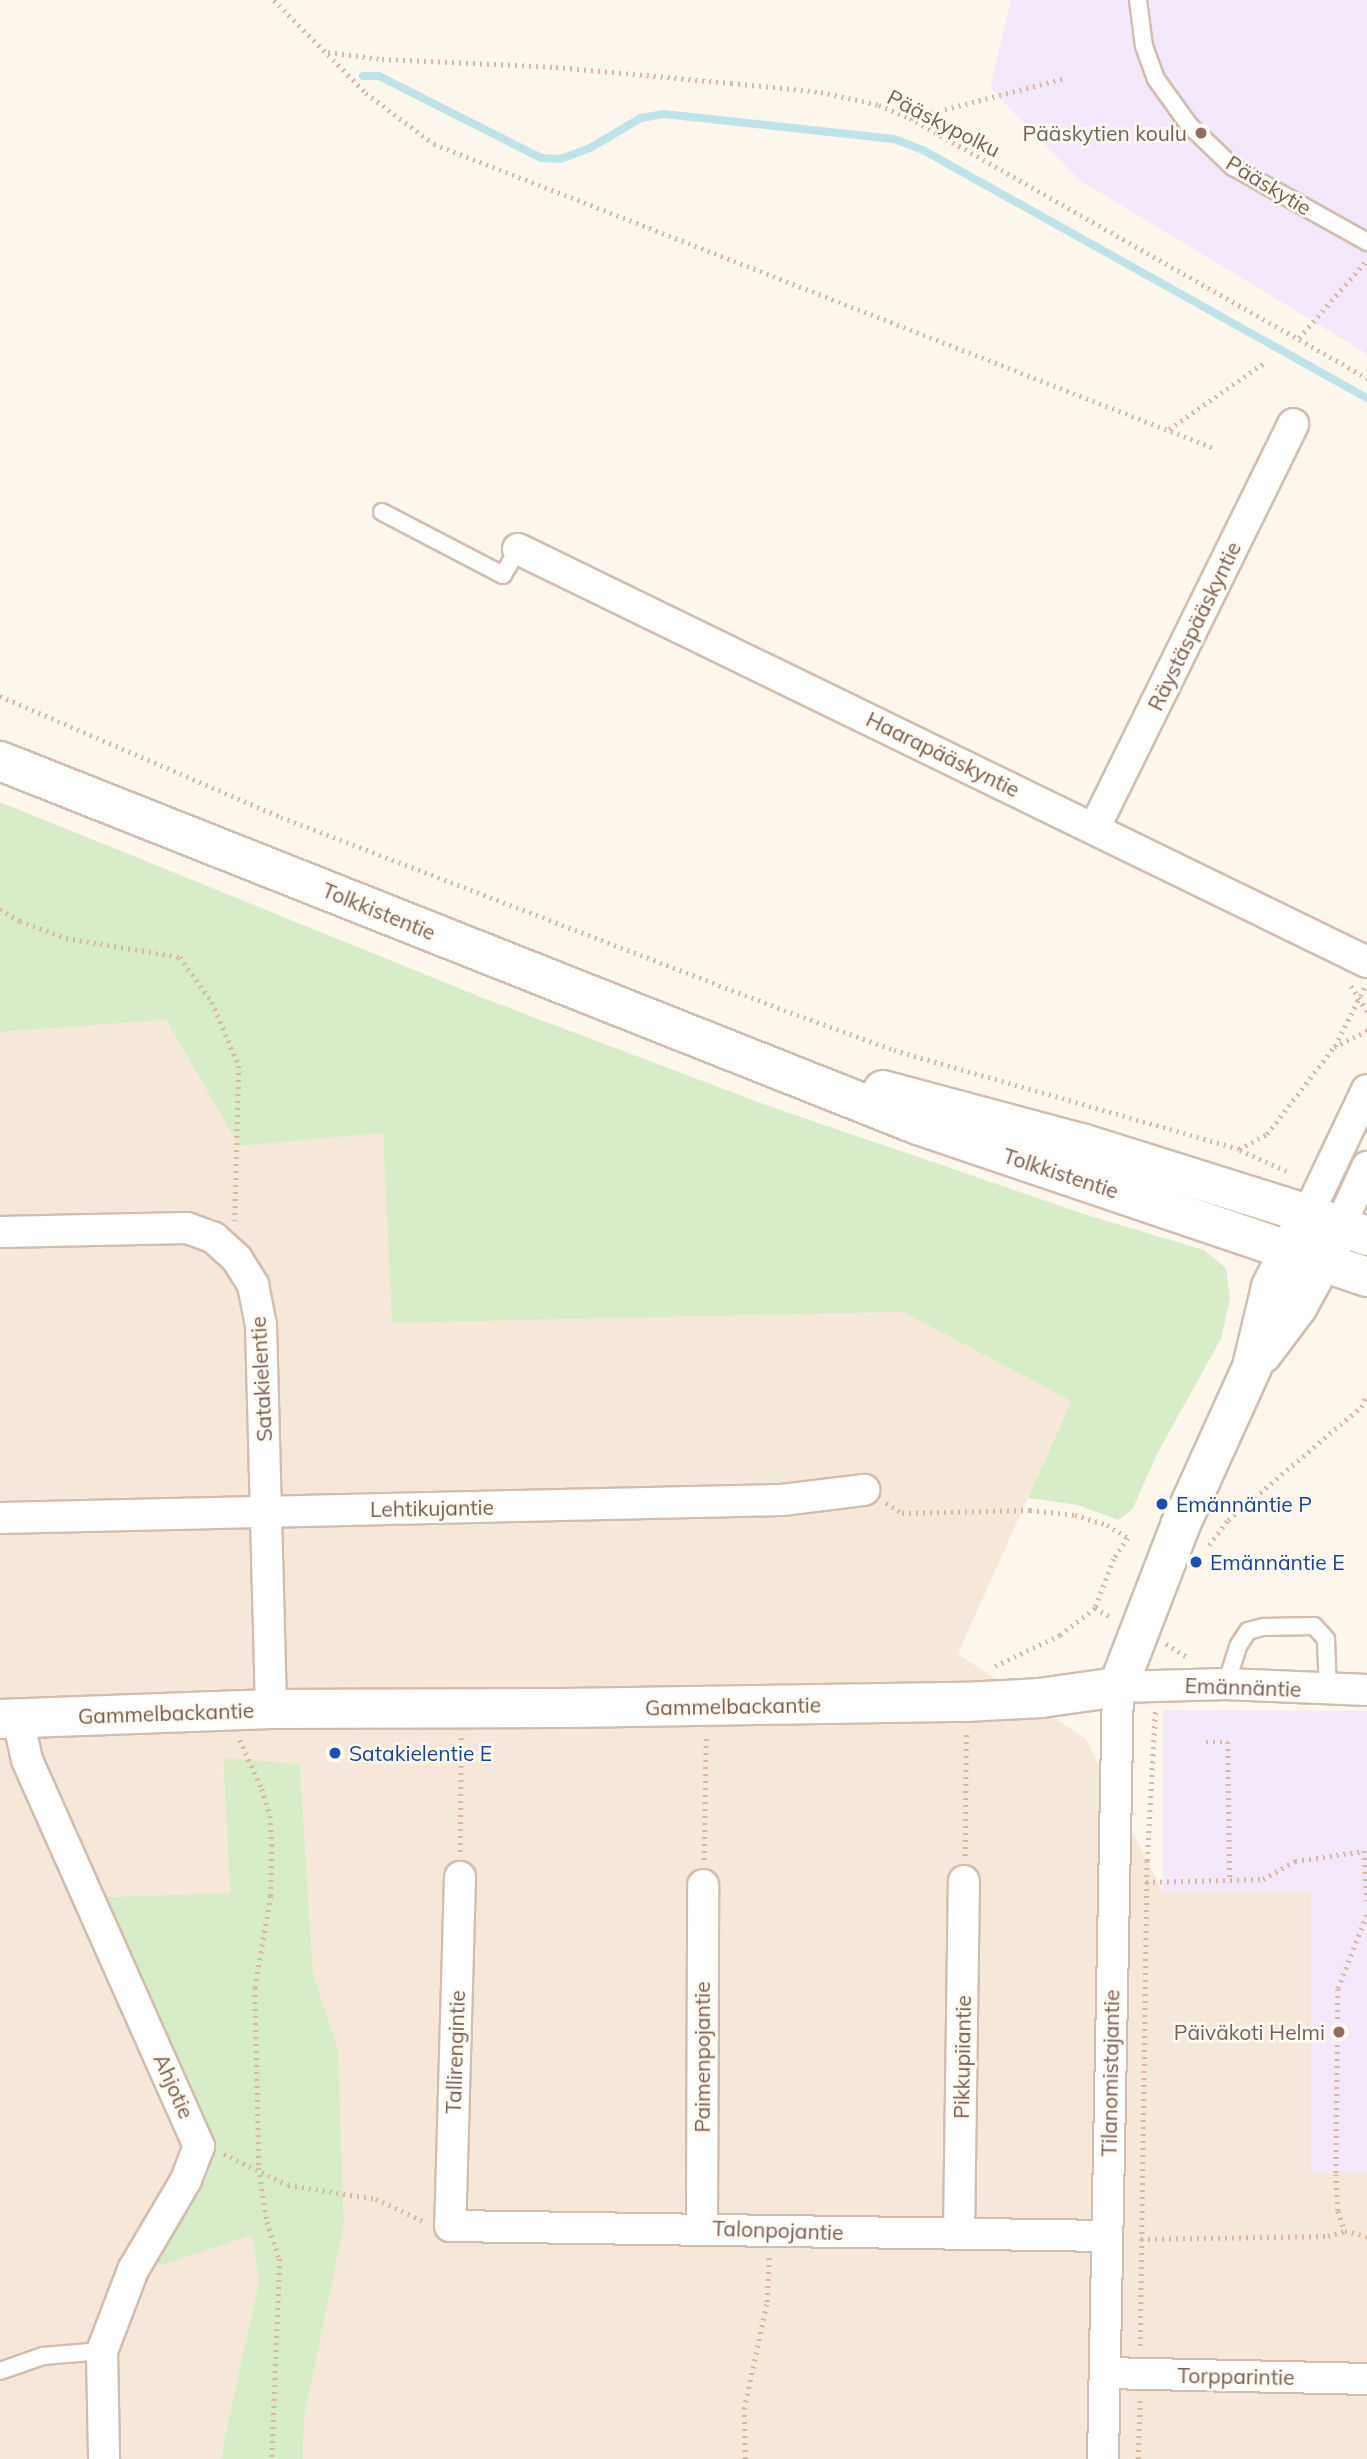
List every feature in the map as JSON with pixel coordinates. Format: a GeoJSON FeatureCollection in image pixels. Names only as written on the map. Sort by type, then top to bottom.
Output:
{"type":"FeatureCollection","features":[{"type":"Feature","properties":{"kind":"street","name":"Räystäspääskyntie"},"geometry":{"type":"LineString","coordinates":[[1095,827],[1293,424]]}},
{"type":"Feature","properties":{"kind":"street","name":"Haarapääskyntie"},"geometry":{"type":"LineString","coordinates":[[518,549],[1367,961]]}},
{"type":"Feature","properties":{"kind":"street","name":"Tolkkistentie"},"geometry":{"type":"LineString","coordinates":[[0,761],[918,1125],[1367,1277]]}},
{"type":"Feature","properties":{"kind":"street","name":"Tolkkistentie"},"geometry":{"type":"LineString","coordinates":[[758,1061],[922,1099],[1081,1143],[1338,1225]]}},
{"type":"Feature","properties":{"kind":"street"},"geometry":{"type":"LineString","coordinates":[[1338,1225],[1367,1090]]}},
{"type":"Feature","properties":{"kind":"street"},"geometry":{"type":"LineString","coordinates":[[1118,1688],[1180,1526],[1252,1367],[1271,1287],[1338,1225],[1367,1167]]}},
{"type":"Feature","properties":{"kind":"street","name":"Satakielentie"},"geometry":{"type":"LineString","coordinates":[[0,1232],[187,1228],[214,1238],[237,1259],[253,1285],[261,1325],[267,1513],[253,1709]]}},
{"type":"Feature","properties":{"kind":"street","name":"Lehtikujantie"},"geometry":{"type":"LineString","coordinates":[[0,1518],[782,1500],[864,1490]]}},
{"type":"Feature","properties":{"kind":"street","name":"Emännäntie"},"geometry":{"type":"LineString","coordinates":[[1118,1688],[1157,1684],[1226,1684],[1328,1691],[1367,1690]]}},
{"type":"Feature","properties":{"kind":"street","name":"Gammelbackantie"},"geometry":{"type":"LineString","coordinates":[[9,1719],[253,1709],[966,1702],[1040,1698],[1118,1688]]}},
{"type":"Feature","properties":{"kind":"street","name":"Tilanomistajantie"},"geometry":{"type":"LineString","coordinates":[[1103,2459],[1118,1688]]}},
{"type":"Feature","properties":{"kind":"street","name":"Ahjotie"},"geometry":{"type":"LineString","coordinates":[[9,1719],[199,2146],[186,2180],[133,2270],[102,2351],[104,2459]]}},
{"type":"Feature","properties":{"kind":"street","name":"Tallirengintie"},"geometry":{"type":"LineString","coordinates":[[450,2226],[460,1877]]}},
{"type":"Feature","properties":{"kind":"street","name":"Pikkupiiantie"},"geometry":{"type":"LineString","coordinates":[[960,2234],[964,1881]]}},
{"type":"Feature","properties":{"kind":"street","name":"Paimenpojantie"},"geometry":{"type":"LineString","coordinates":[[702,2228],[703,1885]]}},
{"type":"Feature","properties":{"kind":"street","name":"Talonpojantie"},"geometry":{"type":"LineString","coordinates":[[450,2226],[1106,2236]]}},
{"type":"Feature","properties":{"kind":"street","name":"Torpparintie"},"geometry":{"type":"LineString","coordinates":[[1105,2373],[1367,2379]]}},
{"type":"Feature","properties":{"kind":"lane","name":"Pääskytie"},"geometry":{"type":"LineString","coordinates":[[1138,0],[1144,46],[1156,79],[1189,125],[1233,167],[1367,242]]}},
{"type":"Feature","properties":{"kind":"lane"},"geometry":{"type":"LineString","coordinates":[[382,512],[503,575],[518,549]]}},
{"type":"Feature","properties":{"kind":"lane"},"geometry":{"type":"LineString","coordinates":[[1226,1684],[1238,1646],[1248,1631],[1314,1626],[1326,1639],[1328,1691]]}},
{"type":"Feature","properties":{"kind":"lane"},"geometry":{"type":"LineString","coordinates":[[0,2371],[43,2356],[102,2351]]}},
{"type":"Feature","properties":{"kind":"path"},"geometry":{"type":"LineString","coordinates":[[278,1],[366,93],[434,144],[1213,448]]}},
{"type":"Feature","properties":{"kind":"path","name":"Pääskypolku"},"geometry":{"type":"LineString","coordinates":[[328,52],[382,59],[556,67],[821,92],[879,105],[910,118],[1367,378]]}},
{"type":"Feature","properties":{"kind":"path"},"geometry":{"type":"LineString","coordinates":[[910,118],[1066,78]]}},
{"type":"Feature","properties":{"kind":"path"},"geometry":{"type":"LineString","coordinates":[[1299,338],[1367,258]]}},
{"type":"Feature","properties":{"kind":"path"},"geometry":{"type":"LineString","coordinates":[[1168,429],[1267,361]]}},
{"type":"Feature","properties":{"kind":"path"},"geometry":{"type":"LineString","coordinates":[[0,696],[281,817],[784,1010],[894,1050],[1239,1149],[1267,1134],[1334,1047],[1367,981]]}},
{"type":"Feature","properties":{"kind":"path"},"geometry":{"type":"LineString","coordinates":[[0,909],[20,921],[66,938],[180,957],[212,1002],[239,1066],[240,1110],[234,1203],[237,1259]]}},
{"type":"Feature","properties":{"kind":"path"},"geometry":{"type":"LineString","coordinates":[[1334,1047],[1367,1031]]}},
{"type":"Feature","properties":{"kind":"path"},"geometry":{"type":"LineString","coordinates":[[1204,1552],[1228,1520],[1364,1408],[1367,1395]]}},
{"type":"Feature","properties":{"kind":"path"},"geometry":{"type":"LineString","coordinates":[[864,1490],[902,1513],[1030,1510],[1075,1515],[1107,1525],[1128,1538],[1114,1559],[1095,1608]]}},
{"type":"Feature","properties":{"kind":"path"},"geometry":{"type":"LineString","coordinates":[[1138,2459],[1146,1882],[1157,1684],[1171,1633]]}},
{"type":"Feature","properties":{"kind":"path"},"geometry":{"type":"LineString","coordinates":[[964,1881],[966,1702]]}},
{"type":"Feature","properties":{"kind":"path"},"geometry":{"type":"LineString","coordinates":[[703,1885],[707,1706]]}},
{"type":"Feature","properties":{"kind":"path"},"geometry":{"type":"LineString","coordinates":[[253,1709],[239,1737],[262,1789],[270,1816],[272,1845],[271,1896],[255,1988],[259,2168],[267,2221],[280,2259],[272,2459]]}},
{"type":"Feature","properties":{"kind":"path"},"geometry":{"type":"LineString","coordinates":[[460,1877],[461,1709]]}},
{"type":"Feature","properties":{"kind":"path"},"geometry":{"type":"LineString","coordinates":[[1206,1742],[1228,1742],[1230,1882]]}},
{"type":"Feature","properties":{"kind":"path"},"geometry":{"type":"LineString","coordinates":[[1146,1882],[1230,1882],[1263,1879],[1295,1861],[1364,1851],[1367,1902]]}},
{"type":"Feature","properties":{"kind":"path"},"geometry":{"type":"LineString","coordinates":[[1345,2231],[1338,2211],[1336,2174],[1338,1989],[1367,1915]]}},
{"type":"Feature","properties":{"kind":"path"},"geometry":{"type":"LineString","coordinates":[[199,2146],[259,2168],[288,2185],[376,2199],[416,2220],[450,2226]]}},
{"type":"Feature","properties":{"kind":"path"},"geometry":{"type":"LineString","coordinates":[[745,2459],[744,2409],[767,2302],[770,2231]]}},
{"type":"Feature","properties":{"kind":"path"},"geometry":{"type":"LineString","coordinates":[[1141,2239],[1328,2236],[1345,2231],[1367,2236]]}},
{"type":"Feature","properties":{"kind":"shaded area","name":"Pääskytien koulu"},"geometry":{"type":"Polygon","coordinates":[[[1011,0],[1367,0],[1367,354],[1078,179],[990,88],[1011,0]]]}},
{"type":"Feature","properties":{"kind":"shaded area"},"geometry":{"type":"Polygon","coordinates":[[[166,1020],[239,1146],[383,1133],[393,1323],[903,1312],[1071,1401],[958,1654],[1086,1739],[1163,1892],[1311,1892],[1311,2172],[1367,2173],[1367,2459],[303,2459],[304,2419],[344,2225],[338,2049],[313,1973],[300,1764],[223,1759],[230,1893],[106,1897],[210,2136],[210,2170],[156,2258],[159,2266],[252,2234],[259,2281],[224,2438],[222,2459],[0,2459],[0,1032],[166,1020]]]}},
{"type":"Feature","properties":{"kind":"shaded area","name":"Päiväkoti Helmi"},"geometry":{"type":"Polygon","coordinates":[[[1163,1710],[1367,1711],[1367,2173],[1311,2173],[1311,1892],[1163,1892],[1163,1710]]]}},
{"type":"Feature","properties":{"kind":"green space"},"geometry":{"type":"Polygon","coordinates":[[[0,802],[488,1000],[766,1105],[1090,1216],[1204,1250],[1226,1268],[1230,1298],[1221,1339],[1158,1452],[1132,1510],[1118,1520],[1078,1505],[1028,1498],[1071,1401],[903,1312],[392,1323],[383,1133],[239,1146],[166,1020],[0,1032],[0,802]]]}},
{"type":"Feature","properties":{"kind":"green space"},"geometry":{"type":"Polygon","coordinates":[[[223,1758],[300,1764],[313,1973],[338,2049],[344,2225],[304,2419],[303,2459],[222,2459],[224,2439],[259,2281],[252,2235],[159,2266],[156,2258],[210,2170],[210,2136],[106,1897],[230,1893],[223,1758]]]}},
{"type":"Feature","properties":{"kind":"waterway"},"geometry":{"type":"LineString","coordinates":[[363,76],[379,76],[541,158],[560,159],[590,148],[641,118],[664,114],[894,139],[923,150],[1367,398]]}},
{"type":"Feature","properties":{"kind":"place","name":"Pääskytien koulu"},"geometry":{"type":"Point","coordinates":[1201,133]}},
{"type":"Feature","properties":{"kind":"place","name":"Emännäntie P"},"geometry":{"type":"Point","coordinates":[1162,1504]}},
{"type":"Feature","properties":{"kind":"place","name":"Emännäntie E"},"geometry":{"type":"Point","coordinates":[1196,1562]}},
{"type":"Feature","properties":{"kind":"place","name":"Satakielentie E"},"geometry":{"type":"Point","coordinates":[335,1753]}},
{"type":"Feature","properties":{"kind":"place","name":"Päiväkoti Helmi"},"geometry":{"type":"Point","coordinates":[1339,2032]}}]}
